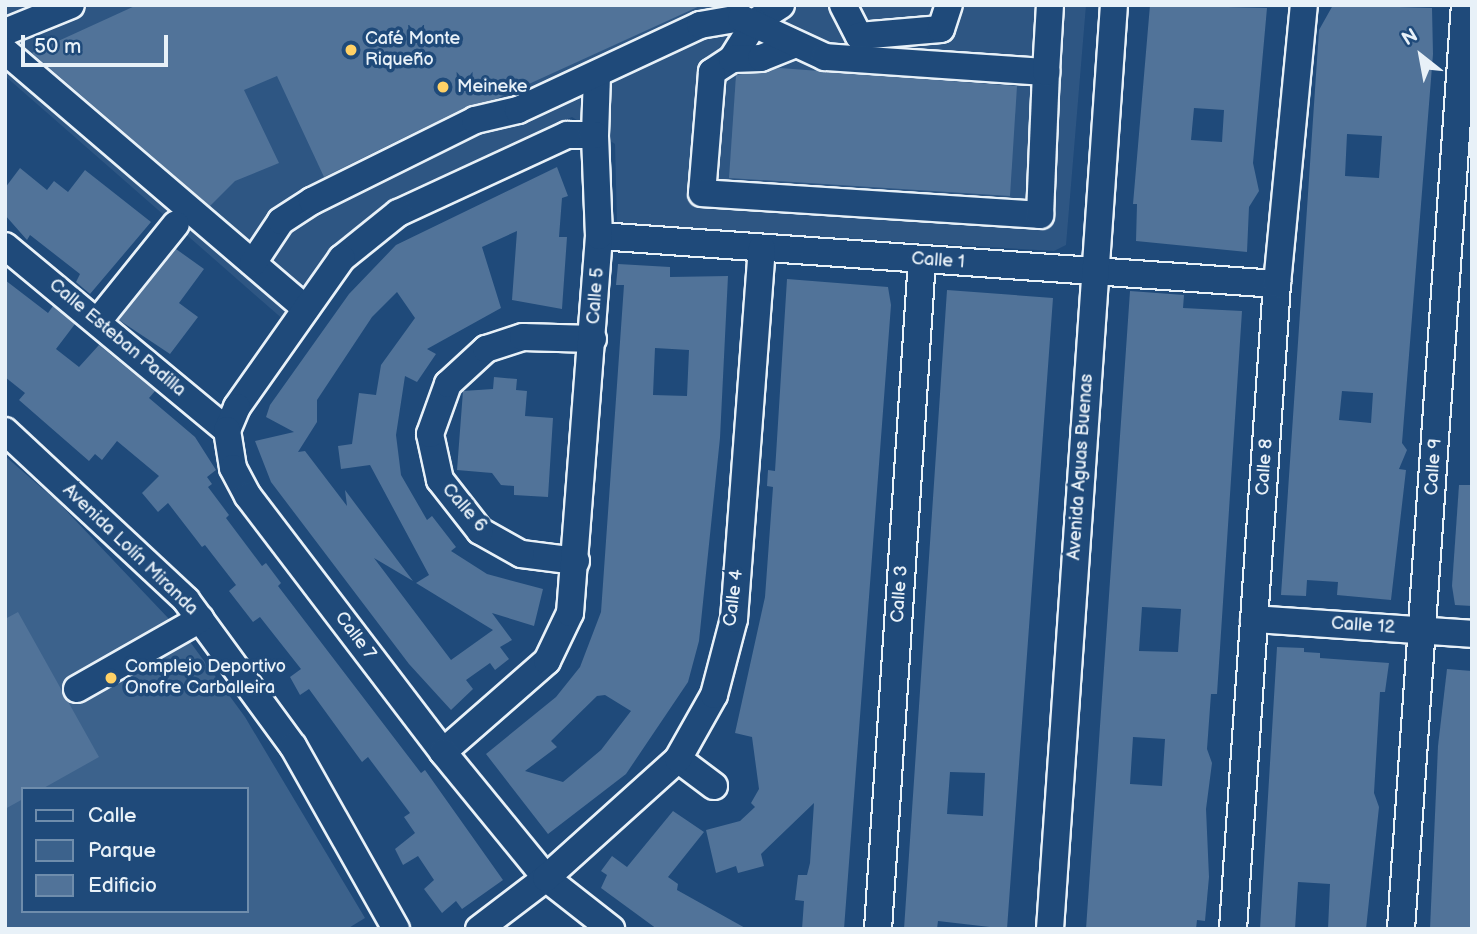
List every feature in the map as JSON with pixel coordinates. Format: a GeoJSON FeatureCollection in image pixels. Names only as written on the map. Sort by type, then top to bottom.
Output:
{"type":"FeatureCollection","features":[{"type":"Feature","properties":{"kind":"street"},"geometry":{"type":"LineString","coordinates":[[71,5],[10,29],[253,263],[306,309]]}},
{"type":"Feature","properties":{"kind":"street"},"geometry":{"type":"LineString","coordinates":[[781,5],[755,22],[732,59],[712,72],[702,193],[1040,215],[1050,5]]}},
{"type":"Feature","properties":{"kind":"street"},"geometry":{"type":"LineString","coordinates":[[843,5],[861,48]]}},
{"type":"Feature","properties":{"kind":"street"},"geometry":{"type":"LineString","coordinates":[[253,263],[281,221],[312,201],[475,120],[518,110],[700,25],[741,18],[755,22],[794,45],[825,57],[941,29],[950,5]]}},
{"type":"Feature","properties":{"kind":"street","name":"Avenida Aguas Buenas"},"geometry":{"type":"LineString","coordinates":[[1050,929],[1114,5]]}},
{"type":"Feature","properties":{"kind":"street","name":"Calle 8"},"geometry":{"type":"LineString","coordinates":[[1233,929],[1277,284],[1304,5]]}},
{"type":"Feature","properties":{"kind":"street","name":"Calle 9"},"geometry":{"type":"LineString","coordinates":[[1401,929],[1465,5]]}},
{"type":"Feature","properties":{"kind":"street"},"geometry":{"type":"LineString","coordinates":[[732,59],[761,58],[794,45]]}},
{"type":"Feature","properties":{"kind":"street"},"geometry":{"type":"LineString","coordinates":[[861,48],[1046,72]]}},
{"type":"Feature","properties":{"kind":"street","name":"Calle 5"},"geometry":{"type":"LineString","coordinates":[[443,752],[547,661],[569,612],[576,561],[599,236],[597,75]]}},
{"type":"Feature","properties":{"kind":"street"},"geometry":{"type":"LineString","coordinates":[[227,430],[237,407],[342,258],[398,213],[567,135],[596,135]]}},
{"type":"Feature","properties":{"kind":"street"},"geometry":{"type":"LineString","coordinates":[[98,321],[176,224]]}},
{"type":"Feature","properties":{"kind":"street","name":"Calle 1"},"geometry":{"type":"LineString","coordinates":[[599,236],[1277,284]]}},
{"type":"Feature","properties":{"kind":"street","name":"Calle Esteban Padilla"},"geometry":{"type":"LineString","coordinates":[[5,246],[227,430]]}},
{"type":"Feature","properties":{"kind":"street","name":"Calle 4"},"geometry":{"type":"LineString","coordinates":[[480,929],[546,878],[678,759],[713,695],[734,619],[762,248]]}},
{"type":"Feature","properties":{"kind":"street","name":"Calle 3"},"geometry":{"type":"LineString","coordinates":[[878,929],[922,260]]}},
{"type":"Feature","properties":{"kind":"street","name":"Calle 6"},"geometry":{"type":"LineString","coordinates":[[576,561],[521,554],[480,531],[440,480],[430,434],[447,383],[486,349],[523,337],[593,339]]}},
{"type":"Feature","properties":{"kind":"street","name":"Calle 7"},"geometry":{"type":"LineString","coordinates":[[227,430],[233,468],[248,496],[443,752],[546,878],[611,929]]}},
{"type":"Feature","properties":{"kind":"street","name":"Avenida Lolín Miranda"},"geometry":{"type":"LineString","coordinates":[[5,431],[200,619],[293,746],[391,927]]}},
{"type":"Feature","properties":{"kind":"street"},"geometry":{"type":"LineString","coordinates":[[77,689],[200,619]]}},
{"type":"Feature","properties":{"kind":"street","name":"Calle 12"},"geometry":{"type":"LineString","coordinates":[[1254,619],[1472,634]]}},
{"type":"Feature","properties":{"kind":"street"},"geometry":{"type":"LineString","coordinates":[[678,759],[714,786]]}},
{"type":"Feature","properties":{"kind":"shaded area"},"geometry":{"type":"Polygon","coordinates":[[[5,5],[1086,5],[1066,245],[1054,251],[617,224],[615,144],[572,117],[393,198],[339,242],[285,321],[5,76],[5,5]]]}},
{"type":"Feature","properties":{"kind":"green space","name":"Complejo Deportivo Onofre Carballeira"},"geometry":{"type":"Polygon","coordinates":[[[5,456],[58,502],[188,639],[245,717],[365,918],[347,929],[5,929],[5,456]]]}},
{"type":"Feature","properties":{"kind":"building"},"geometry":{"type":"Polygon","coordinates":[[[137,5],[702,5],[496,99],[468,106],[324,177],[277,76],[244,90],[279,163],[235,181],[210,206],[32,53],[137,5]]]}},
{"type":"Feature","properties":{"kind":"building"},"geometry":{"type":"Polygon","coordinates":[[[1150,5],[1267,8],[1253,163],[1259,191],[1249,207],[1247,252],[1136,241],[1137,204],[1133,204],[1150,5]],[[1194,108],[1191,140],[1222,142],[1224,110],[1194,108]]]}},
{"type":"Feature","properties":{"kind":"building"},"geometry":{"type":"Polygon","coordinates":[[[1333,5],[1432,8],[1433,54],[1402,443],[1407,450],[1399,469],[1406,470],[1391,600],[1337,595],[1338,582],[1307,580],[1306,596],[1281,595],[1319,30],[1333,5]],[[1347,134],[1345,176],[1379,178],[1382,136],[1347,134]],[[1342,391],[1339,420],[1371,423],[1373,393],[1342,391]]]}},
{"type":"Feature","properties":{"kind":"building"},"geometry":{"type":"Polygon","coordinates":[[[780,68],[1017,86],[1010,196],[729,178],[736,75],[780,68]]]}},
{"type":"Feature","properties":{"kind":"building"},"geometry":{"type":"Polygon","coordinates":[[[557,167],[568,196],[562,198],[559,237],[567,237],[562,309],[512,300],[517,231],[482,247],[501,308],[427,349],[436,354],[417,382],[405,376],[396,435],[401,475],[427,520],[432,516],[456,547],[451,551],[487,574],[543,589],[534,626],[492,613],[512,640],[500,647],[509,659],[495,670],[490,663],[466,680],[473,689],[451,710],[409,664],[271,482],[255,441],[294,432],[266,417],[270,405],[349,294],[396,245],[557,167]],[[397,292],[372,317],[317,400],[317,422],[298,452],[305,451],[347,506],[345,490],[413,581],[374,558],[451,660],[493,630],[416,583],[429,575],[370,465],[341,469],[338,446],[352,444],[359,393],[376,395],[381,365],[415,318],[397,292]]]}},
{"type":"Feature","properties":{"kind":"building"},"geometry":{"type":"Polygon","coordinates":[[[20,168],[47,190],[54,181],[68,192],[85,170],[151,222],[90,294],[76,282],[80,274],[30,235],[27,240],[5,215],[5,188],[20,168]]]}},
{"type":"Feature","properties":{"kind":"building"},"geometry":{"type":"Polygon","coordinates":[[[176,249],[204,269],[179,303],[198,317],[170,354],[119,320],[176,249]]]}},
{"type":"Feature","properties":{"kind":"building"},"geometry":{"type":"Polygon","coordinates":[[[618,264],[670,267],[670,277],[728,276],[720,438],[699,641],[688,682],[626,774],[548,834],[486,754],[556,697],[580,667],[601,612],[624,285],[616,285],[618,264]],[[655,348],[653,395],[687,396],[689,350],[655,348]],[[605,695],[597,696],[551,741],[557,747],[525,771],[563,782],[601,750],[631,711],[605,695]]]}},
{"type":"Feature","properties":{"kind":"building"},"geometry":{"type":"Polygon","coordinates":[[[787,279],[888,287],[891,305],[844,929],[802,929],[804,901],[795,900],[798,875],[807,875],[810,863],[814,803],[761,854],[764,866],[738,873],[736,866],[716,873],[706,830],[740,821],[755,807],[751,803],[759,789],[752,737],[735,733],[765,597],[773,487],[767,486],[768,470],[775,471],[787,279]]]}},
{"type":"Feature","properties":{"kind":"building"},"geometry":{"type":"Polygon","coordinates":[[[5,280],[48,313],[53,306],[75,324],[56,349],[79,367],[99,345],[155,391],[149,398],[195,437],[216,470],[207,477],[212,484],[208,487],[229,515],[226,518],[262,566],[266,563],[281,583],[278,586],[421,773],[425,770],[503,880],[462,909],[456,901],[442,913],[424,889],[434,880],[418,856],[403,865],[395,849],[415,833],[404,817],[410,813],[368,757],[362,762],[309,689],[300,695],[290,677],[301,669],[260,617],[253,622],[229,591],[236,585],[205,545],[202,547],[168,503],[158,512],[142,493],[159,476],[117,441],[102,460],[95,454],[89,461],[19,400],[25,393],[5,377],[5,280]]]}},
{"type":"Feature","properties":{"kind":"building"},"geometry":{"type":"Polygon","coordinates":[[[947,290],[1053,298],[1007,929],[938,921],[937,929],[904,929],[947,290]],[[950,772],[947,814],[983,816],[985,773],[950,772]]]}},
{"type":"Feature","properties":{"kind":"building"},"geometry":{"type":"Polygon","coordinates":[[[1130,291],[1184,295],[1183,308],[1242,311],[1217,694],[1211,694],[1207,749],[1212,763],[1206,809],[1209,877],[1205,921],[1197,920],[1196,929],[1086,929],[1130,291]],[[1142,607],[1139,651],[1178,652],[1181,609],[1142,607]],[[1133,737],[1130,784],[1162,786],[1165,739],[1133,737]]]}},
{"type":"Feature","properties":{"kind":"building"},"geometry":{"type":"Polygon","coordinates":[[[494,377],[517,379],[516,390],[527,391],[525,416],[553,418],[548,497],[514,495],[514,486],[501,485],[492,473],[457,470],[463,391],[493,389],[494,377]]]}},
{"type":"Feature","properties":{"kind":"building"},"geometry":{"type":"Polygon","coordinates":[[[1459,485],[1472,485],[1472,606],[1455,605],[1452,586],[1459,485]]]}},
{"type":"Feature","properties":{"kind":"building"},"geometry":{"type":"Polygon","coordinates":[[[18,612],[99,757],[46,787],[21,787],[21,800],[5,809],[5,619],[18,612]]]}},
{"type":"Feature","properties":{"kind":"building"},"geometry":{"type":"Polygon","coordinates":[[[1277,647],[1304,648],[1304,652],[1320,653],[1320,658],[1389,663],[1385,692],[1380,692],[1374,793],[1379,807],[1366,929],[1328,929],[1330,884],[1298,882],[1295,929],[1260,929],[1277,647]]]}},
{"type":"Feature","properties":{"kind":"building"},"geometry":{"type":"Polygon","coordinates":[[[1447,669],[1472,671],[1472,929],[1430,929],[1438,746],[1447,669]]]}},
{"type":"Feature","properties":{"kind":"building"},"geometry":{"type":"Polygon","coordinates":[[[673,811],[704,832],[668,877],[678,884],[677,890],[747,929],[657,929],[601,888],[607,875],[601,871],[612,856],[627,867],[673,811]]]}},
{"type":"Feature","properties":{"kind":"place","name":"Café Monte Riqueño"},"geometry":{"type":"Point","coordinates":[351,50]}},
{"type":"Feature","properties":{"kind":"place","name":"Meineke"},"geometry":{"type":"Point","coordinates":[443,87]}},
{"type":"Feature","properties":{"kind":"place","name":"Complejo Deportivo Onofre Carballeira"},"geometry":{"type":"Point","coordinates":[111,678]}}]}
